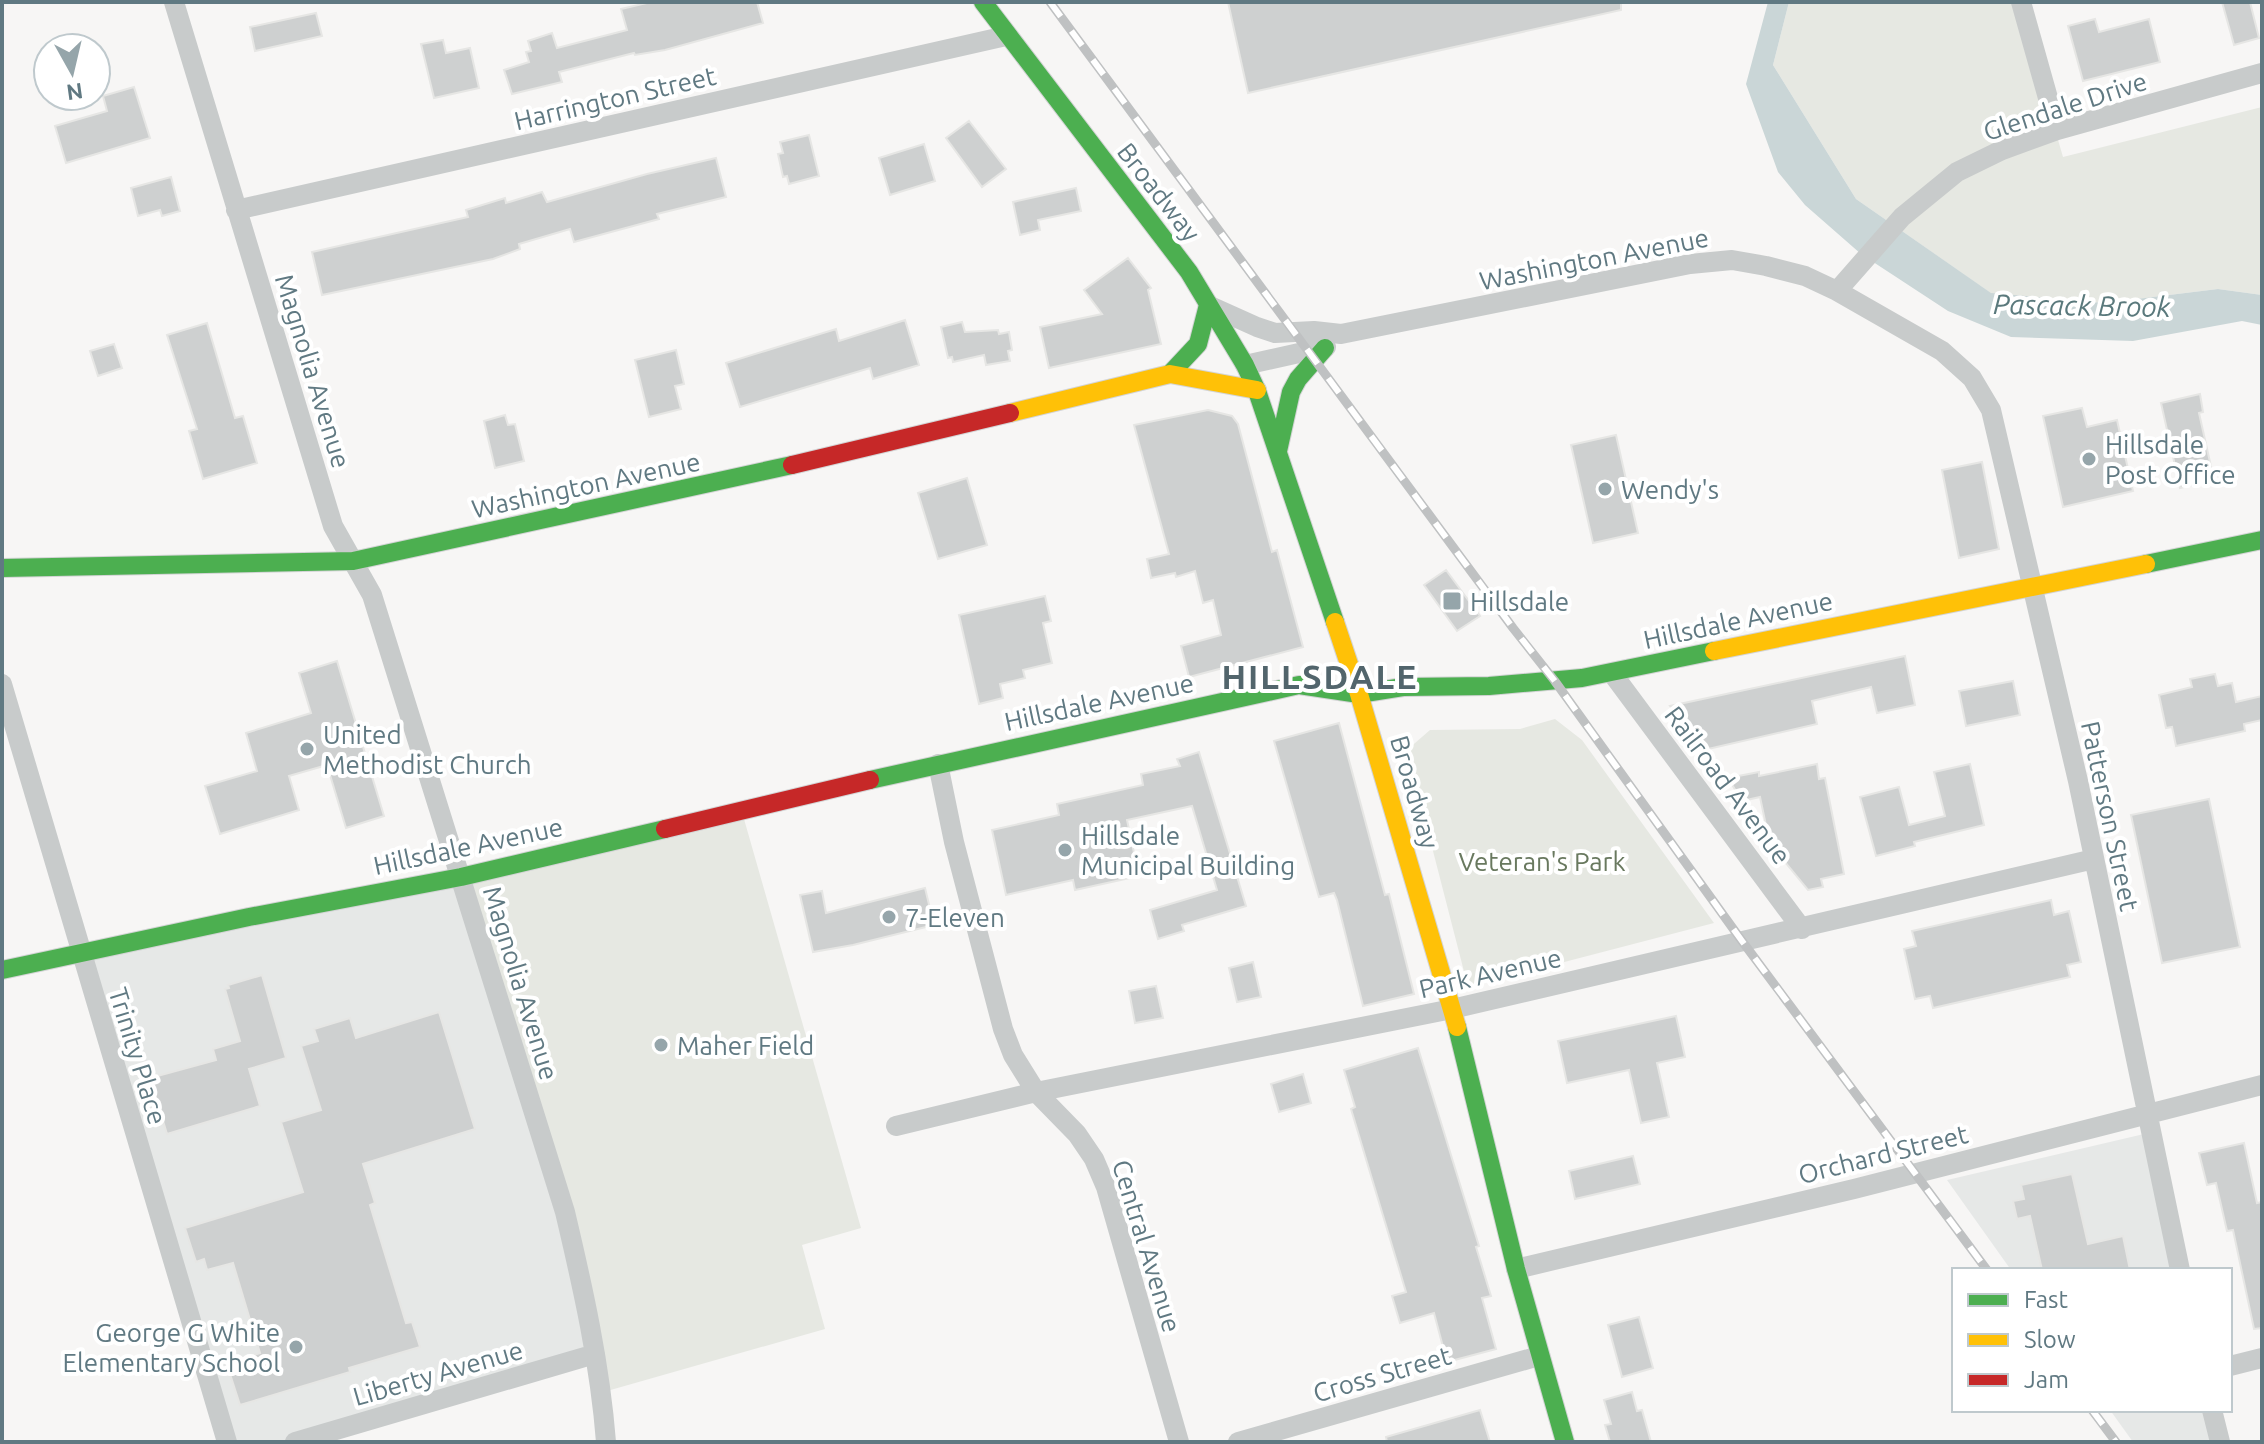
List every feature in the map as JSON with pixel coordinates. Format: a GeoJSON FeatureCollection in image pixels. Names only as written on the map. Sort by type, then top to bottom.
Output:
{"type":"FeatureCollection","features":[{"type":"Feature","properties":{"kind":"street","name":"Magnolia Avenue"},"geometry":{"type":"LineString","coordinates":[[174,2],[333,526],[372,595],[565,1212],[595,1354],[606,1442]]}},
{"type":"Feature","properties":{"kind":"street","name":"Broadway"},"geometry":{"type":"LineString","coordinates":[[983,2],[1189,272],[1257,390],[1359,694],[1452,1009],[1516,1269],[1565,1442]]}},
{"type":"Feature","properties":{"kind":"street"},"geometry":{"type":"LineString","coordinates":[[2021,2],[2057,130]]}},
{"type":"Feature","properties":{"kind":"street","name":"Harrington Street"},"geometry":{"type":"LineString","coordinates":[[236,210],[1006,36]]}},
{"type":"Feature","properties":{"kind":"street","name":"Glendale Drive"},"geometry":{"type":"LineString","coordinates":[[1837,291],[1902,217],[1957,172],[2002,150],[2057,130],[2262,73]]}},
{"type":"Feature","properties":{"kind":"street","name":"Washington Avenue"},"geometry":{"type":"LineString","coordinates":[[1245,365],[1333,341],[1690,264],[1732,260],[1805,276],[1837,291],[1942,351],[1972,378]]}},
{"type":"Feature","properties":{"kind":"street"},"geometry":{"type":"LineString","coordinates":[[1170,374],[1196,351],[1205,330],[1208,305]]}},
{"type":"Feature","properties":{"kind":"street","name":"Washington Avenue"},"geometry":{"type":"LineString","coordinates":[[1208,305],[1275,333],[1314,331],[1333,341]]}},
{"type":"Feature","properties":{"kind":"street"},"geometry":{"type":"LineString","coordinates":[[1277,452],[1291,392],[1298,379],[1333,341]]}},
{"type":"Feature","properties":{"kind":"street","name":"Washington Avenue"},"geometry":{"type":"LineString","coordinates":[[2,568],[353,561],[848,453],[1170,374],[1231,382],[1257,390]]}},
{"type":"Feature","properties":{"kind":"street","name":"Patterson Street"},"geometry":{"type":"LineString","coordinates":[[1972,378],[1991,410],[2078,781],[2180,1268]]}},
{"type":"Feature","properties":{"kind":"street","name":"Hillsdale Avenue"},"geometry":{"type":"LineString","coordinates":[[2,970],[249,917],[461,877],[938,764],[1299,685],[1359,694],[1403,687],[1489,686],[1612,673],[2030,585],[2262,540]]}},
{"type":"Feature","properties":{"kind":"street","name":"Railroad Avenue"},"geometry":{"type":"LineString","coordinates":[[1612,673],[1802,929]]}},
{"type":"Feature","properties":{"kind":"street","name":"Trinity Place"},"geometry":{"type":"LineString","coordinates":[[2,684],[227,1442]]}},
{"type":"Feature","properties":{"kind":"street","name":"Central Avenue"},"geometry":{"type":"LineString","coordinates":[[938,764],[957,854],[1003,1029],[1013,1055],[1036,1092],[1077,1134],[1094,1159],[1106,1187],[1179,1442]]}},
{"type":"Feature","properties":{"kind":"street","name":"Park Avenue"},"geometry":{"type":"LineString","coordinates":[[896,1126],[1036,1092],[1452,1009],[2094,859]]}},
{"type":"Feature","properties":{"kind":"street","name":"Orchard Street"},"geometry":{"type":"LineString","coordinates":[[1516,1269],[1854,1189],[2262,1085]]}},
{"type":"Feature","properties":{"kind":"street","name":"Liberty Avenue"},"geometry":{"type":"LineString","coordinates":[[295,1442],[595,1354]]}},
{"type":"Feature","properties":{"kind":"street","name":"Cross Street"},"geometry":{"type":"LineString","coordinates":[[1238,1442],[1539,1356]]}},
{"type":"Feature","properties":{"kind":"street"},"geometry":{"type":"LineString","coordinates":[[2232,1366],[2262,1358]]}},
{"type":"Feature","properties":{"kind":"street"},"geometry":{"type":"LineString","coordinates":[[2212,1412],[2220,1442]]}},
{"type":"Feature","properties":{"kind":"shaded area"},"geometry":{"type":"Polygon","coordinates":[[[461,877],[595,1354],[295,1442],[227,1442],[81,954],[461,877]]]}},
{"type":"Feature","properties":{"kind":"shaded area"},"geometry":{"type":"Polygon","coordinates":[[[2144,1134],[2178,1268],[2010,1268],[1947,1180],[2144,1134]]]}},
{"type":"Feature","properties":{"kind":"shaded area"},"geometry":{"type":"Polygon","coordinates":[[[2111,1412],[2214,1412],[2222,1442],[2133,1442],[2111,1412]]]}},
{"type":"Feature","properties":{"kind":"green space"},"geometry":{"type":"Polygon","coordinates":[[[1789,2],[2018,2],[2063,157],[2262,107],[2262,295],[2218,289],[2104,303],[1992,294],[1856,199],[1773,65],[1789,2]]]}},
{"type":"Feature","properties":{"kind":"green space","name":"Veteran's Park"},"geometry":{"type":"Polygon","coordinates":[[[1555,719],[1582,740],[1714,923],[1468,987],[1407,750],[1430,730],[1520,729],[1555,719]]]}},
{"type":"Feature","properties":{"kind":"green space","name":"Maher Field"},"geometry":{"type":"Polygon","coordinates":[[[742,812],[861,1228],[802,1245],[825,1329],[600,1393],[595,1354],[461,877],[742,812]]]}},
{"type":"Feature","properties":{"kind":"water","name":"Pascack Brook"},"geometry":{"type":"Polygon","coordinates":[[[1768,2],[1789,2],[1773,65],[1856,199],[1991,293],[2104,303],[2218,289],[2262,295],[2262,325],[2242,321],[2133,341],[2011,337],[1948,311],[1861,254],[1805,205],[1778,172],[1746,84],[1768,2]]]}},
{"type":"Feature","properties":{"kind":"building"},"geometry":{"type":"Polygon","coordinates":[[[651,2],[757,2],[763,23],[665,50],[634,53],[559,72],[562,82],[512,94],[504,70],[529,62],[526,52],[531,51],[528,41],[552,33],[557,48],[627,30],[621,9],[651,2]]]}},
{"type":"Feature","properties":{"kind":"building"},"geometry":{"type":"Polygon","coordinates":[[[1228,2],[1621,2],[1621,10],[1248,93],[1228,2]]]}},
{"type":"Feature","properties":{"kind":"building"},"geometry":{"type":"Polygon","coordinates":[[[2222,2],[2250,2],[2259,38],[2234,45],[2222,2]]]}},
{"type":"Feature","properties":{"kind":"building"},"geometry":{"type":"Polygon","coordinates":[[[316,13],[322,36],[255,51],[250,27],[316,13]]]}},
{"type":"Feature","properties":{"kind":"building"},"geometry":{"type":"Polygon","coordinates":[[[2095,19],[2099,32],[2149,19],[2160,62],[2083,81],[2068,26],[2095,19]]]}},
{"type":"Feature","properties":{"kind":"building"},"geometry":{"type":"Polygon","coordinates":[[[443,40],[446,53],[470,48],[479,88],[434,98],[421,44],[443,40]]]}},
{"type":"Feature","properties":{"kind":"building"},"geometry":{"type":"Polygon","coordinates":[[[134,87],[150,138],[66,163],[55,126],[112,112],[112,93],[134,87]]]}},
{"type":"Feature","properties":{"kind":"building"},"geometry":{"type":"Polygon","coordinates":[[[969,121],[1006,169],[982,187],[946,138],[969,121]]]}},
{"type":"Feature","properties":{"kind":"building"},"geometry":{"type":"Polygon","coordinates":[[[809,135],[819,176],[789,184],[787,176],[783,177],[778,154],[783,153],[780,142],[809,135]]]}},
{"type":"Feature","properties":{"kind":"building"},"geometry":{"type":"Polygon","coordinates":[[[924,144],[935,181],[890,195],[879,158],[924,144]]]}},
{"type":"Feature","properties":{"kind":"building"},"geometry":{"type":"Polygon","coordinates":[[[716,158],[726,197],[657,214],[659,219],[574,242],[570,229],[519,244],[520,249],[493,259],[322,295],[312,252],[468,217],[466,210],[505,198],[506,203],[542,192],[547,202],[716,158]]]}},
{"type":"Feature","properties":{"kind":"building"},"geometry":{"type":"Polygon","coordinates":[[[171,177],[180,211],[162,216],[160,210],[138,216],[131,188],[171,177]]]}},
{"type":"Feature","properties":{"kind":"building"},"geometry":{"type":"Polygon","coordinates":[[[1076,188],[1081,211],[1038,220],[1040,230],[1020,235],[1013,202],[1076,188]]]}},
{"type":"Feature","properties":{"kind":"building"},"geometry":{"type":"Polygon","coordinates":[[[1128,258],[1151,288],[1148,290],[1161,344],[1049,368],[1040,327],[1102,314],[1084,290],[1128,258]]]}},
{"type":"Feature","properties":{"kind":"building"},"geometry":{"type":"Polygon","coordinates":[[[905,320],[919,365],[873,379],[870,368],[740,407],[726,363],[836,329],[839,341],[905,320]]]}},
{"type":"Feature","properties":{"kind":"building"},"geometry":{"type":"Polygon","coordinates":[[[962,322],[965,332],[1009,332],[1010,361],[986,365],[984,355],[953,362],[952,357],[948,358],[941,327],[962,322]]]}},
{"type":"Feature","properties":{"kind":"building"},"geometry":{"type":"Polygon","coordinates":[[[207,323],[235,418],[243,416],[257,463],[203,479],[189,431],[197,429],[167,335],[207,323]]]}},
{"type":"Feature","properties":{"kind":"building"},"geometry":{"type":"Polygon","coordinates":[[[114,344],[122,368],[98,376],[90,351],[114,344]]]}},
{"type":"Feature","properties":{"kind":"building"},"geometry":{"type":"Polygon","coordinates":[[[676,350],[684,384],[675,386],[681,409],[649,417],[635,360],[676,350]]]}},
{"type":"Feature","properties":{"kind":"building"},"geometry":{"type":"Polygon","coordinates":[[[2200,394],[2203,412],[2199,413],[2214,480],[2180,488],[2161,403],[2200,394]]]}},
{"type":"Feature","properties":{"kind":"building","name":"Hillsdale Post Office"},"geometry":{"type":"Polygon","coordinates":[[[2082,408],[2087,427],[2117,420],[2133,491],[2063,507],[2043,416],[2082,408]]]}},
{"type":"Feature","properties":{"kind":"building"},"geometry":{"type":"Polygon","coordinates":[[[1208,410],[1232,416],[1238,424],[1272,552],[1277,550],[1303,647],[1189,677],[1181,646],[1221,635],[1213,600],[1203,603],[1195,571],[1176,577],[1175,573],[1151,578],[1147,559],[1169,554],[1134,425],[1208,410]]]}},
{"type":"Feature","properties":{"kind":"building"},"geometry":{"type":"Polygon","coordinates":[[[505,415],[508,425],[515,424],[524,461],[495,468],[484,421],[505,415]]]}},
{"type":"Feature","properties":{"kind":"building","name":"Wendy's"},"geometry":{"type":"Polygon","coordinates":[[[1616,435],[1638,533],[1593,543],[1571,445],[1616,435]]]}},
{"type":"Feature","properties":{"kind":"building"},"geometry":{"type":"Polygon","coordinates":[[[1982,462],[1999,549],[1959,558],[1942,470],[1982,462]]]}},
{"type":"Feature","properties":{"kind":"building"},"geometry":{"type":"Polygon","coordinates":[[[967,478],[987,545],[938,559],[918,493],[967,478]]]}},
{"type":"Feature","properties":{"kind":"building","name":"Hillsdale"},"geometry":{"type":"Polygon","coordinates":[[[1446,570],[1480,616],[1457,631],[1424,585],[1446,570]]]}},
{"type":"Feature","properties":{"kind":"building"},"geometry":{"type":"Polygon","coordinates":[[[1045,596],[1051,621],[1043,623],[1052,663],[1023,670],[1025,678],[1000,684],[1003,698],[979,704],[959,615],[1045,596]]]}},
{"type":"Feature","properties":{"kind":"building"},"geometry":{"type":"Polygon","coordinates":[[[1905,656],[1915,705],[1877,713],[1871,687],[1812,701],[1817,724],[1708,749],[1703,749],[1670,706],[1905,656]]]}},
{"type":"Feature","properties":{"kind":"building","name":"United Methodist Church"},"geometry":{"type":"Polygon","coordinates":[[[337,661],[384,816],[346,828],[327,765],[289,776],[299,810],[220,834],[205,786],[257,771],[246,733],[311,713],[299,673],[337,661]]]}},
{"type":"Feature","properties":{"kind":"building"},"geometry":{"type":"Polygon","coordinates":[[[2215,674],[2218,686],[2232,683],[2236,702],[2262,696],[2262,720],[2244,724],[2245,731],[2176,746],[2172,727],[2166,728],[2159,695],[2192,687],[2190,679],[2215,674]]]}},
{"type":"Feature","properties":{"kind":"building"},"geometry":{"type":"Polygon","coordinates":[[[2013,681],[2020,715],[1966,726],[1959,691],[2013,681]]]}},
{"type":"Feature","properties":{"kind":"building"},"geometry":{"type":"Polygon","coordinates":[[[1339,723],[1385,895],[1389,894],[1414,994],[1363,1006],[1337,900],[1334,893],[1319,897],[1274,741],[1339,723]]]}},
{"type":"Feature","properties":{"kind":"building"},"geometry":{"type":"Polygon","coordinates":[[[1199,752],[1246,906],[1182,925],[1184,931],[1158,939],[1150,910],[1217,890],[1192,806],[1127,820],[1139,876],[1075,890],[1073,880],[1006,895],[992,830],[1059,815],[1057,804],[1143,785],[1141,774],[1180,766],[1177,759],[1199,752]]]}},
{"type":"Feature","properties":{"kind":"building"},"geometry":{"type":"Polygon","coordinates":[[[1817,764],[1819,779],[1825,778],[1844,874],[1821,879],[1823,887],[1808,890],[1762,834],[1767,830],[1760,797],[1742,801],[1728,778],[1759,772],[1759,776],[1817,764]]]}},
{"type":"Feature","properties":{"kind":"building"},"geometry":{"type":"Polygon","coordinates":[[[1970,764],[1984,825],[1914,842],[1915,846],[1876,856],[1860,797],[1899,787],[1909,825],[1945,816],[1934,772],[1970,764]]]}},
{"type":"Feature","properties":{"kind":"building"},"geometry":{"type":"Polygon","coordinates":[[[2209,799],[2240,947],[2162,963],[2131,815],[2209,799]]]}},
{"type":"Feature","properties":{"kind":"building","name":"7-Eleven"},"geometry":{"type":"Polygon","coordinates":[[[925,888],[934,925],[813,952],[800,895],[822,891],[826,913],[925,888]]]}},
{"type":"Feature","properties":{"kind":"building"},"geometry":{"type":"Polygon","coordinates":[[[2051,900],[2054,915],[2069,911],[2081,962],[2067,965],[2070,977],[1933,1008],[1930,996],[1915,999],[1904,949],[1916,946],[1912,931],[2051,900]]]}},
{"type":"Feature","properties":{"kind":"building"},"geometry":{"type":"Polygon","coordinates":[[[1253,962],[1261,997],[1237,1002],[1229,968],[1253,962]]]}},
{"type":"Feature","properties":{"kind":"building"},"geometry":{"type":"Polygon","coordinates":[[[262,975],[286,1058],[249,1069],[260,1106],[167,1134],[150,1078],[216,1060],[213,1049],[240,1041],[225,989],[229,988],[228,985],[262,975]]]}},
{"type":"Feature","properties":{"kind":"building"},"geometry":{"type":"Polygon","coordinates":[[[1156,986],[1163,1018],[1135,1023],[1129,991],[1156,986]]]}},
{"type":"Feature","properties":{"kind":"building"},"geometry":{"type":"Polygon","coordinates":[[[439,1012],[475,1129],[363,1164],[375,1203],[370,1205],[406,1323],[412,1322],[420,1347],[240,1405],[230,1374],[238,1371],[235,1361],[260,1353],[233,1263],[207,1270],[204,1259],[196,1262],[185,1228],[303,1192],[281,1122],[321,1110],[301,1046],[318,1041],[314,1029],[350,1018],[356,1038],[439,1012]]]}},
{"type":"Feature","properties":{"kind":"building"},"geometry":{"type":"Polygon","coordinates":[[[1676,1016],[1685,1057],[1657,1063],[1669,1117],[1641,1123],[1629,1070],[1567,1083],[1558,1041],[1676,1016]]]}},
{"type":"Feature","properties":{"kind":"building"},"geometry":{"type":"Polygon","coordinates":[[[1418,1048],[1479,1246],[1476,1247],[1491,1296],[1482,1298],[1496,1349],[1447,1362],[1434,1313],[1400,1323],[1392,1296],[1406,1292],[1351,1109],[1355,1107],[1344,1070],[1418,1048]]]}},
{"type":"Feature","properties":{"kind":"building"},"geometry":{"type":"Polygon","coordinates":[[[1303,1074],[1311,1103],[1279,1112],[1271,1084],[1303,1074]]]}},
{"type":"Feature","properties":{"kind":"building"},"geometry":{"type":"Polygon","coordinates":[[[2244,1143],[2257,1203],[2262,1202],[2262,1328],[2254,1329],[2233,1230],[2227,1231],[2216,1183],[2207,1185],[2199,1153],[2244,1143]]]}},
{"type":"Feature","properties":{"kind":"building"},"geometry":{"type":"Polygon","coordinates":[[[1633,1156],[1640,1184],[1575,1199],[1569,1171],[1633,1156]]]}},
{"type":"Feature","properties":{"kind":"building"},"geometry":{"type":"Polygon","coordinates":[[[2072,1174],[2088,1244],[2123,1236],[2130,1268],[2042,1268],[2030,1216],[2017,1219],[2013,1201],[2024,1199],[2021,1185],[2072,1174]]]}},
{"type":"Feature","properties":{"kind":"building"},"geometry":{"type":"Polygon","coordinates":[[[1639,1317],[1653,1368],[1622,1377],[1608,1325],[1639,1317]]]}},
{"type":"Feature","properties":{"kind":"building"},"geometry":{"type":"Polygon","coordinates":[[[1632,1392],[1637,1411],[1642,1410],[1651,1442],[1610,1442],[1605,1425],[1611,1424],[1604,1400],[1632,1392]]]}},
{"type":"Feature","properties":{"kind":"building"},"geometry":{"type":"Polygon","coordinates":[[[1480,1410],[1490,1442],[1387,1442],[1386,1437],[1480,1410]]]}},
{"type":"Feature","properties":{"kind":"railway"},"geometry":{"type":"LineString","coordinates":[[1050,2],[1554,680],[1742,941],[1986,1268]]}},
{"type":"Feature","properties":{"kind":"railway"},"geometry":{"type":"LineString","coordinates":[[2094,1412],[2116,1442]]}},
{"type":"Feature","properties":{"kind":"traffic: fast"},"geometry":{"type":"LineString","coordinates":[[983,2],[1189,272],[1245,365],[1257,391],[1335,622]]}},
{"type":"Feature","properties":{"kind":"traffic: fast"},"geometry":{"type":"LineString","coordinates":[[1170,374],[1198,344],[1208,305]]}},
{"type":"Feature","properties":{"kind":"traffic: fast"},"geometry":{"type":"LineString","coordinates":[[1278,451],[1291,392],[1298,379],[1325,348]]}},
{"type":"Feature","properties":{"kind":"traffic: fast"},"geometry":{"type":"LineString","coordinates":[[2,568],[353,561],[792,465]]}},
{"type":"Feature","properties":{"kind":"traffic: fast"},"geometry":{"type":"LineString","coordinates":[[2146,564],[2262,540]]}},
{"type":"Feature","properties":{"kind":"traffic: fast"},"geometry":{"type":"LineString","coordinates":[[870,780],[1299,685],[1359,694],[1403,687],[1489,686],[1582,678],[1714,651]]}},
{"type":"Feature","properties":{"kind":"traffic: fast"},"geometry":{"type":"LineString","coordinates":[[2,970],[249,917],[461,877],[665,829]]}},
{"type":"Feature","properties":{"kind":"traffic: fast"},"geometry":{"type":"LineString","coordinates":[[1457,1027],[1516,1269],[1565,1442]]}},
{"type":"Feature","properties":{"kind":"traffic: slow"},"geometry":{"type":"LineString","coordinates":[[1010,413],[1170,374],[1257,390]]}},
{"type":"Feature","properties":{"kind":"traffic: slow"},"geometry":{"type":"LineString","coordinates":[[1714,651],[2146,564]]}},
{"type":"Feature","properties":{"kind":"traffic: slow"},"geometry":{"type":"LineString","coordinates":[[1335,622],[1457,1027]]}},
{"type":"Feature","properties":{"kind":"traffic: jam"},"geometry":{"type":"LineString","coordinates":[[792,465],[1010,413]]}},
{"type":"Feature","properties":{"kind":"traffic: jam"},"geometry":{"type":"LineString","coordinates":[[665,829],[870,780]]}},
{"type":"Feature","properties":{"kind":"place","name":"Hillsdale Post Office"},"geometry":{"type":"Point","coordinates":[2089,459]}},
{"type":"Feature","properties":{"kind":"place","name":"Wendy's"},"geometry":{"type":"Point","coordinates":[1605,489]}},
{"type":"Feature","properties":{"kind":"place","name":"Hillsdale"},"geometry":{"type":"Point","coordinates":[1452,601]}},
{"type":"Feature","properties":{"kind":"place","name":"United Methodist Church"},"geometry":{"type":"Point","coordinates":[307,749]}},
{"type":"Feature","properties":{"kind":"place","name":"Hillsdale Municipal Building"},"geometry":{"type":"Point","coordinates":[1065,850]}},
{"type":"Feature","properties":{"kind":"place","name":"7-Eleven"},"geometry":{"type":"Point","coordinates":[889,917]}},
{"type":"Feature","properties":{"kind":"place","name":"Maher Field"},"geometry":{"type":"Point","coordinates":[661,1045]}},
{"type":"Feature","properties":{"kind":"place","name":"George G White Elementary School"},"geometry":{"type":"Point","coordinates":[296,1347]}},
{"type":"Feature","properties":{"kind":"district","name":"HILLSDALE"},"geometry":{"type":"Point","coordinates":[1320,676]}}]}
